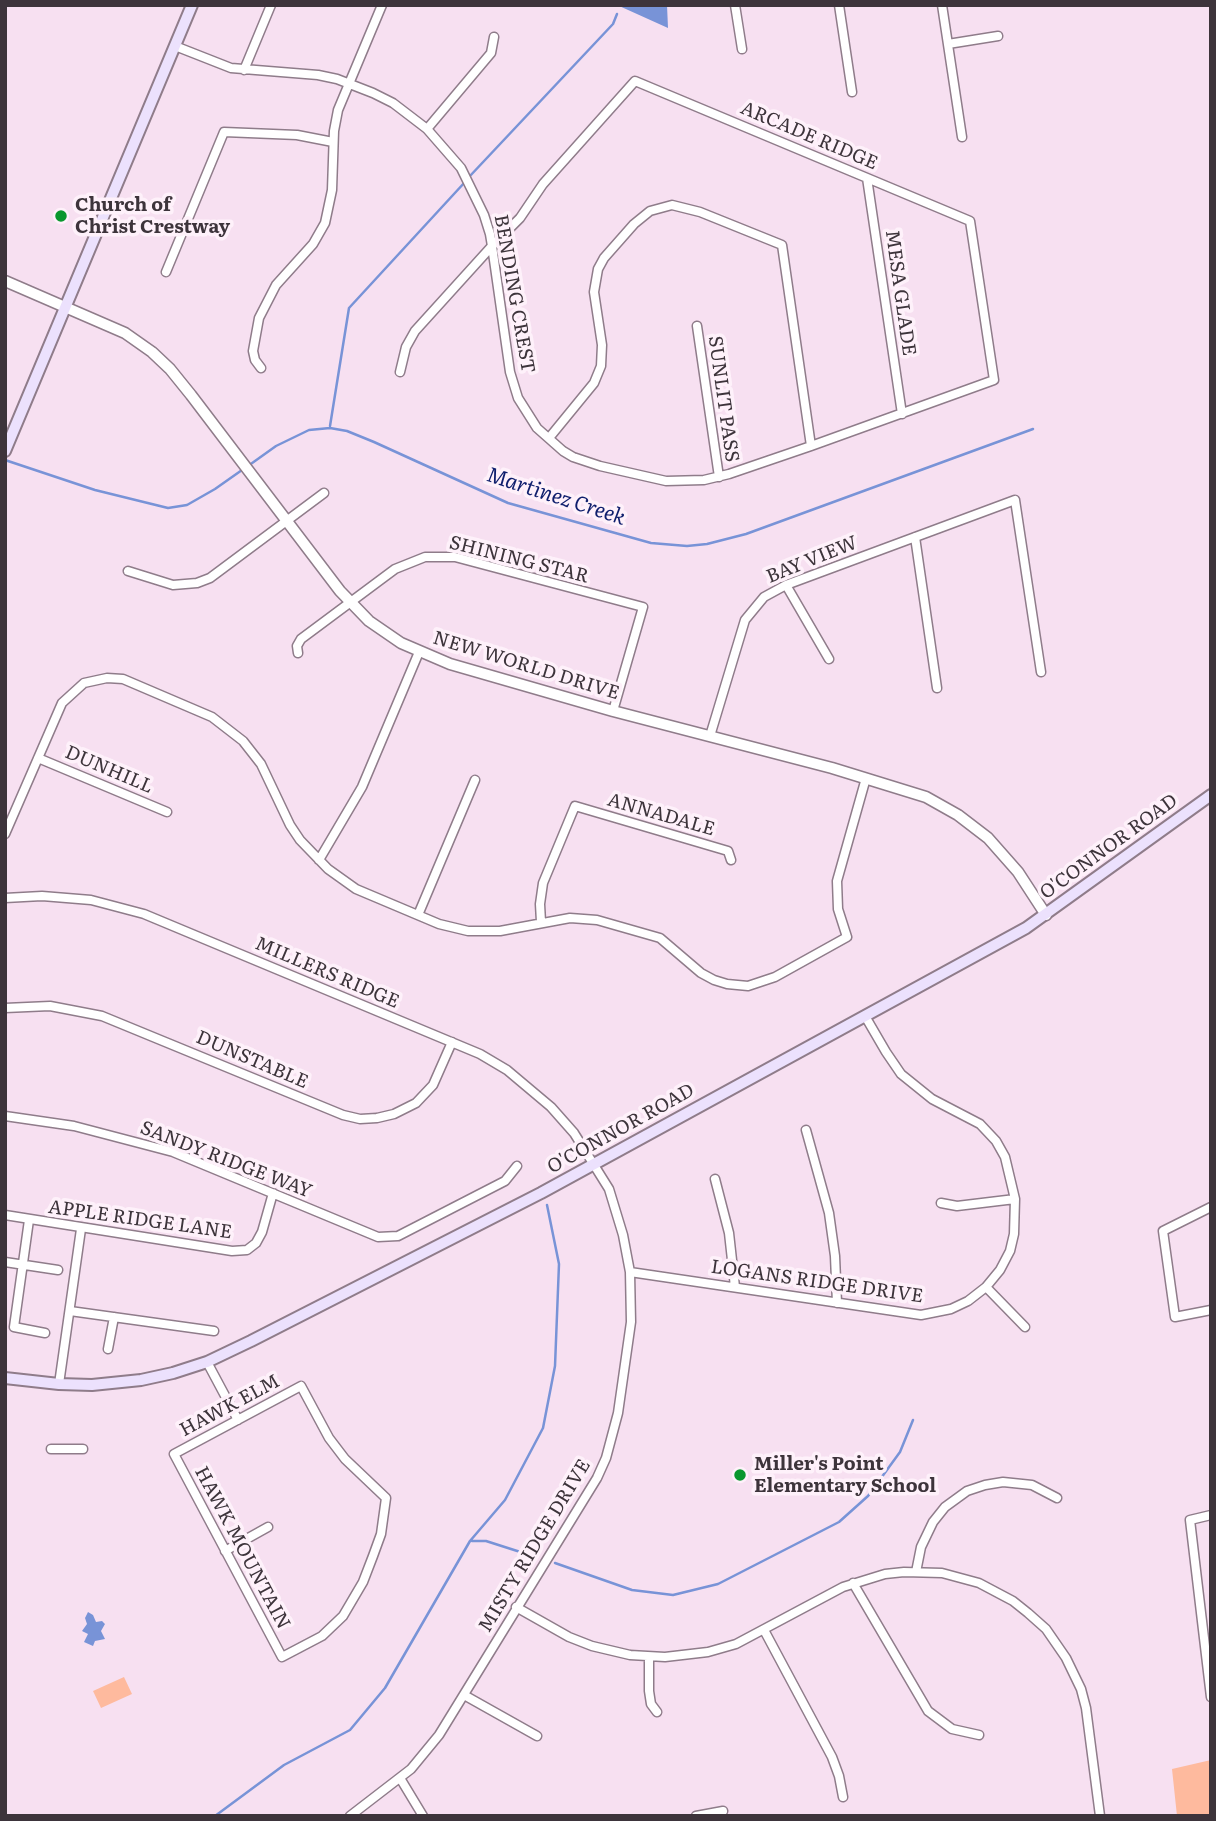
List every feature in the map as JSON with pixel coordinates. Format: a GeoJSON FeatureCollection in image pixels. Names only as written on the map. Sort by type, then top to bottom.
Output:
{"type":"FeatureCollection","features":[{"type":"Feature","properties":{"kind":"main road"},"geometry":{"type":"LineString","coordinates":[[5,451],[192,5]]}},
{"type":"Feature","properties":{"kind":"main road","name":"O'CONNOR ROAD"},"geometry":{"type":"LineString","coordinates":[[5,1378],[92,1385],[141,1380],[207,1362],[421,1255],[595,1163],[1026,928],[1211,795]]}},
{"type":"Feature","properties":{"kind":"street"},"geometry":{"type":"LineString","coordinates":[[244,70],[271,5]]}},
{"type":"Feature","properties":{"kind":"street"},"geometry":{"type":"LineString","coordinates":[[261,368],[253,351],[259,318],[276,285],[313,244],[325,223],[332,190],[333,142],[338,110],[382,5]]}},
{"type":"Feature","properties":{"kind":"street"},"geometry":{"type":"LineString","coordinates":[[735,5],[742,49]]}},
{"type":"Feature","properties":{"kind":"street"},"geometry":{"type":"LineString","coordinates":[[839,5],[852,92]]}},
{"type":"Feature","properties":{"kind":"street"},"geometry":{"type":"LineString","coordinates":[[943,5],[962,137]]}},
{"type":"Feature","properties":{"kind":"street"},"geometry":{"type":"LineString","coordinates":[[948,44],[998,36]]}},
{"type":"Feature","properties":{"kind":"street"},"geometry":{"type":"LineString","coordinates":[[427,129],[491,53],[494,37]]}},
{"type":"Feature","properties":{"kind":"street","name":"BENDING CREST"},"geometry":{"type":"LineString","coordinates":[[175,46],[214,62],[244,70],[318,75],[349,84],[393,103],[427,129],[461,168],[484,215],[492,246],[510,372],[518,398],[537,428],[573,457],[638,476],[683,482],[719,477],[994,380]]}},
{"type":"Feature","properties":{"kind":"street","name":"ARCADE RIDGE"},"geometry":{"type":"LineString","coordinates":[[492,246],[520,218],[543,184],[635,81],[970,221],[994,380]]}},
{"type":"Feature","properties":{"kind":"street"},"geometry":{"type":"LineString","coordinates":[[166,272],[224,132],[297,135],[333,142]]}},
{"type":"Feature","properties":{"kind":"street","name":"MESA GLADE"},"geometry":{"type":"LineString","coordinates":[[867,178],[902,414]]}},
{"type":"Feature","properties":{"kind":"street"},"geometry":{"type":"LineString","coordinates":[[549,438],[594,383],[601,366],[602,345],[594,292],[604,258],[634,224],[650,211],[672,205],[700,212],[782,245],[811,446]]}},
{"type":"Feature","properties":{"kind":"street"},"geometry":{"type":"LineString","coordinates":[[400,372],[405,347],[415,331],[492,246]]}},
{"type":"Feature","properties":{"kind":"street","name":"NEW WORLD DRIVE"},"geometry":{"type":"LineString","coordinates":[[5,281],[125,333],[152,352],[177,378],[350,602],[379,629],[419,652],[450,664],[866,778],[926,797],[971,824],[1003,853],[1046,915]]}},
{"type":"Feature","properties":{"kind":"street","name":"SUNLIT PASS"},"geometry":{"type":"LineString","coordinates":[[697,326],[719,477]]}},
{"type":"Feature","properties":{"kind":"street"},"geometry":{"type":"LineString","coordinates":[[128,571],[165,584],[197,583],[221,571],[324,494]]}},
{"type":"Feature","properties":{"kind":"street","name":"BAY VIEW"},"geometry":{"type":"LineString","coordinates":[[710,736],[745,620],[764,597],[786,584],[1015,500],[1041,672]]}},
{"type":"Feature","properties":{"kind":"street"},"geometry":{"type":"LineString","coordinates":[[915,537],[937,688]]}},
{"type":"Feature","properties":{"kind":"street","name":"SHINING STAR"},"geometry":{"type":"LineString","coordinates":[[298,653],[297,646],[301,639],[386,574],[425,557],[465,558],[643,607],[613,710]]}},
{"type":"Feature","properties":{"kind":"street"},"geometry":{"type":"LineString","coordinates":[[786,584],[828,659]]}},
{"type":"Feature","properties":{"kind":"street"},"geometry":{"type":"LineString","coordinates":[[319,860],[362,787],[419,652]]}},
{"type":"Feature","properties":{"kind":"street"},"geometry":{"type":"LineString","coordinates":[[5,834],[62,703],[84,683],[107,678],[122,679],[195,709],[226,726],[243,741],[261,764],[290,825],[319,860],[356,889],[452,928],[484,932],[517,929],[570,918],[597,919],[653,935],[667,942],[707,977],[735,986],[748,986],[768,980],[848,937],[838,909],[837,881],[866,778]]}},
{"type":"Feature","properties":{"kind":"street","name":"DUNHILL"},"geometry":{"type":"LineString","coordinates":[[38,758],[167,812]]}},
{"type":"Feature","properties":{"kind":"street"},"geometry":{"type":"LineString","coordinates":[[418,915],[475,780]]}},
{"type":"Feature","properties":{"kind":"street","name":"ANNADALE"},"geometry":{"type":"LineString","coordinates":[[541,922],[541,890],[575,806],[728,851],[732,860]]}},
{"type":"Feature","properties":{"kind":"street","name":"MILLERS RIDGE"},"geometry":{"type":"LineString","coordinates":[[5,898],[42,896],[90,900],[144,914],[480,1054],[508,1070],[529,1087],[574,1133],[595,1163]]}},
{"type":"Feature","properties":{"kind":"street","name":"DUNSTABLE"},"geometry":{"type":"LineString","coordinates":[[5,1008],[50,1006],[103,1016],[343,1115],[360,1119],[394,1115],[416,1103],[437,1078],[452,1042]]}},
{"type":"Feature","properties":{"kind":"street","name":"LOGANS RIDGE DRIVE"},"geometry":{"type":"LineString","coordinates":[[630,1272],[910,1314],[931,1314],[959,1306],[986,1287],[1000,1270],[1010,1251],[1015,1221],[1010,1169],[996,1141],[971,1118],[932,1099],[911,1084],[893,1064],[865,1016]]}},
{"type":"Feature","properties":{"kind":"street","name":"SANDY RIDGE WAY"},"geometry":{"type":"LineString","coordinates":[[5,1116],[74,1126],[146,1144],[194,1160],[273,1193],[350,1230],[378,1237],[398,1236],[505,1181],[517,1166]]}},
{"type":"Feature","properties":{"kind":"street"},"geometry":{"type":"LineString","coordinates":[[806,1130],[829,1213],[835,1256],[837,1303]]}},
{"type":"Feature","properties":{"kind":"street","name":"MISTY RIDGE DRIVE"},"geometry":{"type":"LineString","coordinates":[[351,1816],[400,1778],[428,1750],[597,1478],[606,1458],[618,1413],[629,1350],[630,1272],[618,1215],[609,1189],[595,1163]]}},
{"type":"Feature","properties":{"kind":"street"},"geometry":{"type":"LineString","coordinates":[[715,1179],[729,1233],[735,1287]]}},
{"type":"Feature","properties":{"kind":"street","name":"APPLE RIDGE LANE"},"geometry":{"type":"LineString","coordinates":[[5,1216],[232,1251],[247,1251],[256,1243],[262,1232],[273,1193]]}},
{"type":"Feature","properties":{"kind":"street"},"geometry":{"type":"LineString","coordinates":[[941,1203],[957,1206],[1014,1199]]}},
{"type":"Feature","properties":{"kind":"street"},"geometry":{"type":"LineString","coordinates":[[1211,1207],[1163,1231],[1175,1317],[1211,1310]]}},
{"type":"Feature","properties":{"kind":"street"},"geometry":{"type":"LineString","coordinates":[[29,1220],[10,1327],[45,1333]]}},
{"type":"Feature","properties":{"kind":"street"},"geometry":{"type":"LineString","coordinates":[[59,1384],[81,1229]]}},
{"type":"Feature","properties":{"kind":"street"},"geometry":{"type":"LineString","coordinates":[[5,1262],[58,1270]]}},
{"type":"Feature","properties":{"kind":"street"},"geometry":{"type":"LineString","coordinates":[[986,1287],[1025,1327]]}},
{"type":"Feature","properties":{"kind":"street"},"geometry":{"type":"LineString","coordinates":[[70,1311],[214,1331]]}},
{"type":"Feature","properties":{"kind":"street"},"geometry":{"type":"LineString","coordinates":[[108,1349],[114,1317]]}},
{"type":"Feature","properties":{"kind":"street"},"geometry":{"type":"LineString","coordinates":[[207,1362],[238,1420]]}},
{"type":"Feature","properties":{"kind":"street","name":"HAWK ELM"},"geometry":{"type":"LineString","coordinates":[[174,1454],[301,1386],[329,1438],[345,1459],[386,1498],[381,1534],[373,1556],[363,1582],[343,1616],[323,1636],[282,1657]]}},
{"type":"Feature","properties":{"kind":"street"},"geometry":{"type":"LineString","coordinates":[[51,1449],[83,1449]]}},
{"type":"Feature","properties":{"kind":"street","name":"HAWK MOUNTAIN"},"geometry":{"type":"LineString","coordinates":[[174,1454],[282,1657]]}},
{"type":"Feature","properties":{"kind":"street"},"geometry":{"type":"LineString","coordinates":[[916,1572],[921,1547],[933,1521],[945,1507],[967,1491],[1003,1482],[1032,1485],[1057,1498]]}},
{"type":"Feature","properties":{"kind":"street"},"geometry":{"type":"LineString","coordinates":[[1211,1515],[1190,1520],[1211,1697]]}},
{"type":"Feature","properties":{"kind":"street"},"geometry":{"type":"LineString","coordinates":[[225,1551],[268,1527]]}},
{"type":"Feature","properties":{"kind":"street"},"geometry":{"type":"LineString","coordinates":[[516,1607],[569,1637],[592,1646],[649,1657],[708,1652],[736,1644],[830,1593],[885,1574],[942,1573],[961,1577],[997,1591],[1028,1613],[1057,1643],[1074,1673],[1086,1708],[1100,1816]]}},
{"type":"Feature","properties":{"kind":"street"},"geometry":{"type":"LineString","coordinates":[[853,1583],[928,1712],[952,1729],[979,1735]]}},
{"type":"Feature","properties":{"kind":"street"},"geometry":{"type":"LineString","coordinates":[[764,1630],[832,1757],[843,1797]]}},
{"type":"Feature","properties":{"kind":"street"},"geometry":{"type":"LineString","coordinates":[[649,1657],[649,1691],[651,1704],[657,1712]]}},
{"type":"Feature","properties":{"kind":"street"},"geometry":{"type":"LineString","coordinates":[[464,1695],[537,1736]]}},
{"type":"Feature","properties":{"kind":"street"},"geometry":{"type":"LineString","coordinates":[[400,1778],[424,1816]]}},
{"type":"Feature","properties":{"kind":"street"},"geometry":{"type":"LineString","coordinates":[[696,1816],[723,1811]]}},
{"type":"Feature","properties":{"kind":"shaded area"},"geometry":{"type":"Polygon","coordinates":[[[124,1677],[132,1694],[101,1708],[93,1691],[124,1677]]]}},
{"type":"Feature","properties":{"kind":"shaded area"},"geometry":{"type":"Polygon","coordinates":[[[1211,1760],[1211,1816],[1177,1816],[1172,1769],[1211,1760]]]}},
{"type":"Feature","properties":{"kind":"water"},"geometry":{"type":"Polygon","coordinates":[[[617,5],[667,5],[668,28],[617,5]]]}},
{"type":"Feature","properties":{"kind":"water"},"geometry":{"type":"Polygon","coordinates":[[[88,1612],[96,1622],[102,1621],[105,1624],[101,1631],[105,1639],[95,1641],[93,1646],[84,1642],[88,1634],[82,1631],[87,1624],[85,1618],[88,1612]]]}},
{"type":"Feature","properties":{"kind":"waterway"},"geometry":{"type":"LineString","coordinates":[[469,177],[613,24],[617,14]]}},
{"type":"Feature","properties":{"kind":"waterway"},"geometry":{"type":"LineString","coordinates":[[330,426],[349,308],[465,182]]}},
{"type":"Feature","properties":{"kind":"waterway","name":"Martinez Creek"},"geometry":{"type":"LineString","coordinates":[[248,466],[276,446],[309,430],[330,428],[347,431],[508,503],[651,543],[687,546],[746,534],[1033,429]]}},
{"type":"Feature","properties":{"kind":"waterway","name":"Martinez Creek"},"geometry":{"type":"LineString","coordinates":[[5,460],[95,490],[168,508],[187,505],[242,470]]}},
{"type":"Feature","properties":{"kind":"waterway"},"geometry":{"type":"LineString","coordinates":[[215,1816],[284,1765],[350,1730],[385,1688],[470,1541],[505,1500],[543,1428],[555,1366],[559,1264],[547,1205]]}},
{"type":"Feature","properties":{"kind":"waterway"},"geometry":{"type":"LineString","coordinates":[[555,1563],[632,1590],[673,1595],[718,1584],[839,1522],[868,1496],[900,1452],[913,1420]]}},
{"type":"Feature","properties":{"kind":"waterway"},"geometry":{"type":"LineString","coordinates":[[472,1541],[486,1541],[536,1557]]}},
{"type":"Feature","properties":{"kind":"place","name":"Church of Christ Crestway"},"geometry":{"type":"Point","coordinates":[61,216]}},
{"type":"Feature","properties":{"kind":"place","name":"Miller's Point Elementary School"},"geometry":{"type":"Point","coordinates":[740,1475]}}]}
